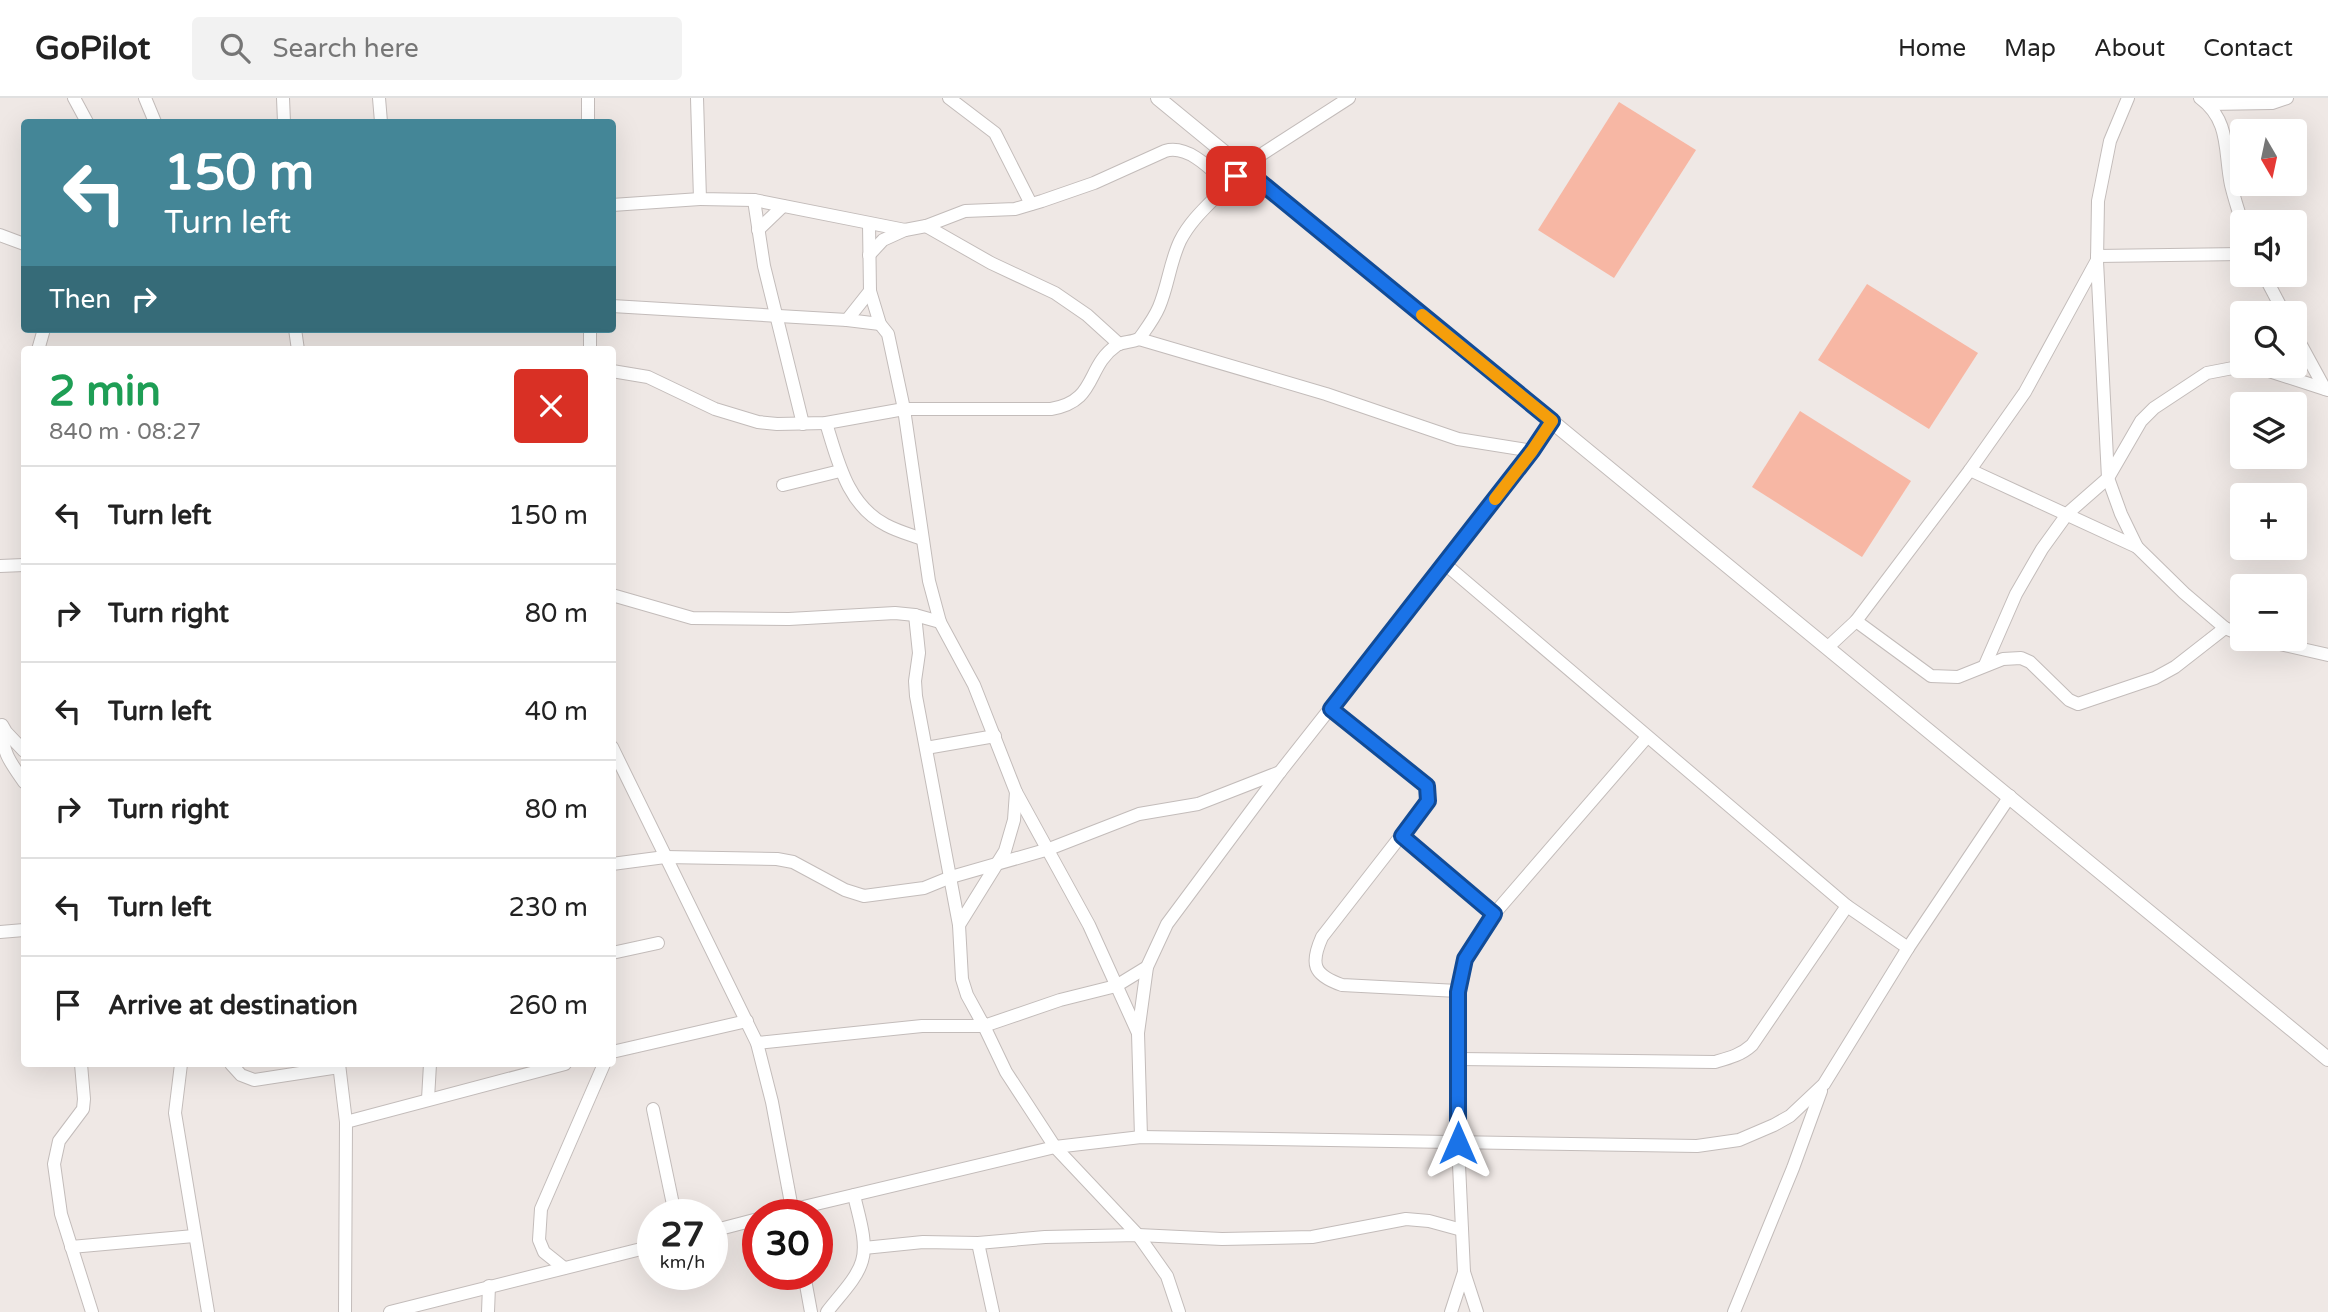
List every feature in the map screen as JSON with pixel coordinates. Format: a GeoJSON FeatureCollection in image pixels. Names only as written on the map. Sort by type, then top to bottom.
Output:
{"type":"FeatureCollection","features":[{"type":"Feature","properties":{"kind":"main road"},"geometry":{"type":"LineString","coordinates":[[1158,98],[2328,1059]]}},
{"type":"Feature","properties":{"kind":"street"},"geometry":{"type":"LineString","coordinates":[[74,98],[85,119]]}},
{"type":"Feature","properties":{"kind":"street"},"geometry":{"type":"LineString","coordinates":[[145,98],[154,119]]}},
{"type":"Feature","properties":{"kind":"street"},"geometry":{"type":"LineString","coordinates":[[283,98],[284,119]]}},
{"type":"Feature","properties":{"kind":"street"},"geometry":{"type":"LineString","coordinates":[[379,98],[381,119]]}},
{"type":"Feature","properties":{"kind":"street"},"geometry":{"type":"LineString","coordinates":[[588,98],[588,119]]}},
{"type":"Feature","properties":{"kind":"street"},"geometry":{"type":"LineString","coordinates":[[697,98],[699,199]]}},
{"type":"Feature","properties":{"kind":"street"},"geometry":{"type":"LineString","coordinates":[[949,98],[995,133],[1031,204]]}},
{"type":"Feature","properties":{"kind":"street"},"geometry":{"type":"LineString","coordinates":[[1139,339],[1159,308],[1181,240],[1193,221],[1242,167],[1349,98]]}},
{"type":"Feature","properties":{"kind":"street"},"geometry":{"type":"LineString","coordinates":[[2128,98],[2110,141],[2103,169],[2098,201],[2097,258],[2108,478],[2137,547]]}},
{"type":"Feature","properties":{"kind":"street"},"geometry":{"type":"LineString","coordinates":[[2204,101],[2272,103],[2287,98]]}},
{"type":"Feature","properties":{"kind":"street"},"geometry":{"type":"LineString","coordinates":[[2204,101],[2227,140],[2231,184],[2239,210]]}},
{"type":"Feature","properties":{"kind":"street"},"geometry":{"type":"LineString","coordinates":[[869,255],[883,240],[905,230],[926,226],[965,211],[1015,209],[1094,183],[1170,149],[1181,150],[1227,184]]}},
{"type":"Feature","properties":{"kind":"street"},"geometry":{"type":"LineString","coordinates":[[616,205],[699,199],[754,200],[905,230]]}},
{"type":"Feature","properties":{"kind":"street"},"geometry":{"type":"LineString","coordinates":[[754,200],[776,317],[803,424]]}},
{"type":"Feature","properties":{"kind":"street"},"geometry":{"type":"LineString","coordinates":[[758,230],[783,206]]}},
{"type":"Feature","properties":{"kind":"street"},"geometry":{"type":"LineString","coordinates":[[869,224],[870,291],[880,324],[888,334],[904,409],[922,540],[940,622],[974,685],[1016,792],[1089,925],[1138,1033]]}},
{"type":"Feature","properties":{"kind":"street"},"geometry":{"type":"LineString","coordinates":[[926,226],[991,263],[1055,293],[1087,315],[1119,344]]}},
{"type":"Feature","properties":{"kind":"street"},"geometry":{"type":"LineString","coordinates":[[0,235],[21,243]]}},
{"type":"Feature","properties":{"kind":"street"},"geometry":{"type":"LineString","coordinates":[[2097,258],[2230,254]]}},
{"type":"Feature","properties":{"kind":"street"},"geometry":{"type":"LineString","coordinates":[[1827,648],[1856,621],[2025,392],[2097,258]]}},
{"type":"Feature","properties":{"kind":"street"},"geometry":{"type":"LineString","coordinates":[[847,320],[870,291]]}},
{"type":"Feature","properties":{"kind":"street"},"geometry":{"type":"LineString","coordinates":[[616,306],[880,324]]}},
{"type":"Feature","properties":{"kind":"street"},"geometry":{"type":"LineString","coordinates":[[616,372],[648,377],[689,398],[758,422],[826,423],[904,409],[1064,407],[1082,396],[1096,369],[1119,344],[1139,339],[1326,394],[1458,439],[1532,451]]}},
{"type":"Feature","properties":{"kind":"street"},"geometry":{"type":"LineString","coordinates":[[2307,356],[2326,390]]}},
{"type":"Feature","properties":{"kind":"street"},"geometry":{"type":"LineString","coordinates":[[1986,665],[2016,594],[2042,549],[2068,513],[2108,478],[2141,421],[2154,408],[2207,373],[2238,367],[2266,370],[2326,390]]}},
{"type":"Feature","properties":{"kind":"street"},"geometry":{"type":"LineString","coordinates":[[1141,1137],[1138,1033],[1147,967],[1167,924],[1280,772],[1445,564],[1552,421]]}},
{"type":"Feature","properties":{"kind":"street"},"geometry":{"type":"LineString","coordinates":[[826,423],[841,471],[853,497],[872,516],[886,525],[922,540]]}},
{"type":"Feature","properties":{"kind":"street"},"geometry":{"type":"LineString","coordinates":[[1970,470],[2137,547],[2184,593],[2230,630]]}},
{"type":"Feature","properties":{"kind":"street"},"geometry":{"type":"LineString","coordinates":[[783,485],[841,471]]}},
{"type":"Feature","properties":{"kind":"street"},"geometry":{"type":"LineString","coordinates":[[1445,564],[1847,906],[1908,948]]}},
{"type":"Feature","properties":{"kind":"street"},"geometry":{"type":"LineString","coordinates":[[0,566],[21,565]]}},
{"type":"Feature","properties":{"kind":"street"},"geometry":{"type":"LineString","coordinates":[[616,596],[692,618],[789,619],[895,613],[940,622]]}},
{"type":"Feature","properties":{"kind":"street"},"geometry":{"type":"LineString","coordinates":[[915,615],[919,661],[915,681],[916,696],[951,877],[959,925],[962,979],[967,995],[1006,1072],[1055,1147],[1138,1235],[1167,1276],[1179,1312]]}},
{"type":"Feature","properties":{"kind":"street"},"geometry":{"type":"LineString","coordinates":[[1856,621],[1931,676],[1958,677],[2003,659],[2021,658],[2030,662],[2069,700],[2078,704],[2155,678],[2175,667],[2225,628]]}},
{"type":"Feature","properties":{"kind":"street"},"geometry":{"type":"LineString","coordinates":[[2307,650],[2328,655]]}},
{"type":"Feature","properties":{"kind":"street"},"geometry":{"type":"LineString","coordinates":[[1331,709],[1427,786],[1428,801],[1322,937],[1315,954],[1317,969],[1325,979],[1342,985],[1458,992]]}},
{"type":"Feature","properties":{"kind":"street"},"geometry":{"type":"LineString","coordinates":[[0,722],[5,732],[21,748]]}},
{"type":"Feature","properties":{"kind":"street"},"geometry":{"type":"LineString","coordinates":[[0,727],[4,752],[21,778]]}},
{"type":"Feature","properties":{"kind":"street"},"geometry":{"type":"LineString","coordinates":[[926,748],[995,736]]}},
{"type":"Feature","properties":{"kind":"street"},"geometry":{"type":"LineString","coordinates":[[1477,1312],[1464,1272],[1458,1143],[1458,992],[1465,959],[1494,914],[1647,737]]}},
{"type":"Feature","properties":{"kind":"street"},"geometry":{"type":"LineString","coordinates":[[616,755],[757,1043],[772,1102],[791,1199]]}},
{"type":"Feature","properties":{"kind":"street"},"geometry":{"type":"LineString","coordinates":[[616,863],[666,857],[777,859],[793,862],[845,890],[864,895],[924,888],[951,877],[1049,849],[1139,814],[1198,804],[1280,772]]}},
{"type":"Feature","properties":{"kind":"street"},"geometry":{"type":"LineString","coordinates":[[959,925],[998,865],[1011,834],[1016,792]]}},
{"type":"Feature","properties":{"kind":"street"},"geometry":{"type":"LineString","coordinates":[[1734,1312],[1824,1084],[1908,948],[2010,796]]}},
{"type":"Feature","properties":{"kind":"street"},"geometry":{"type":"LineString","coordinates":[[1402,836],[1494,914]]}},
{"type":"Feature","properties":{"kind":"street"},"geometry":{"type":"LineString","coordinates":[[1458,1059],[1715,1062],[1732,1058],[1744,1053],[1752,1045],[1847,906]]}},
{"type":"Feature","properties":{"kind":"street"},"geometry":{"type":"LineString","coordinates":[[0,932],[21,930]]}},
{"type":"Feature","properties":{"kind":"street"},"geometry":{"type":"LineString","coordinates":[[616,952],[658,943]]}},
{"type":"Feature","properties":{"kind":"street"},"geometry":{"type":"LineString","coordinates":[[757,1043],[922,1026],[984,1026],[1060,1000],[1116,986],[1147,967]]}},
{"type":"Feature","properties":{"kind":"street"},"geometry":{"type":"LineString","coordinates":[[616,1051],[747,1021]]}},
{"type":"Feature","properties":{"kind":"street"},"geometry":{"type":"LineString","coordinates":[[81,1067],[83,1109],[59,1141],[54,1164],[61,1214],[92,1312]]}},
{"type":"Feature","properties":{"kind":"street"},"geometry":{"type":"LineString","coordinates":[[181,1067],[174,1113],[208,1312]]}},
{"type":"Feature","properties":{"kind":"street"},"geometry":{"type":"LineString","coordinates":[[234,1067],[241,1075],[254,1080],[333,1067]]}},
{"type":"Feature","properties":{"kind":"street"},"geometry":{"type":"LineString","coordinates":[[339,1067],[346,1122],[345,1312]]}},
{"type":"Feature","properties":{"kind":"street"},"geometry":{"type":"LineString","coordinates":[[428,1099],[430,1067]]}},
{"type":"Feature","properties":{"kind":"street"},"geometry":{"type":"LineString","coordinates":[[346,1122],[553,1067]]}},
{"type":"Feature","properties":{"kind":"street"},"geometry":{"type":"LineString","coordinates":[[564,1268],[544,1252],[539,1240],[541,1209],[603,1067]]}},
{"type":"Feature","properties":{"kind":"street"},"geometry":{"type":"LineString","coordinates":[[833,1201],[1055,1147],[1141,1137],[1696,1146],[1723,1144],[1761,1131],[1790,1116],[1824,1084]]}},
{"type":"Feature","properties":{"kind":"street"},"geometry":{"type":"LineString","coordinates":[[653,1109],[672,1199]]}},
{"type":"Feature","properties":{"kind":"street"},"geometry":{"type":"LineString","coordinates":[[827,1312],[863,1260],[854,1195]]}},
{"type":"Feature","properties":{"kind":"street"},"geometry":{"type":"LineString","coordinates":[[863,1248],[923,1242],[978,1243],[1045,1237],[1312,1237],[1405,1219],[1429,1221],[1462,1230]]}},
{"type":"Feature","properties":{"kind":"street"},"geometry":{"type":"LineString","coordinates":[[71,1247],[194,1236]]}},
{"type":"Feature","properties":{"kind":"street"},"geometry":{"type":"LineString","coordinates":[[978,1243],[993,1312]]}},
{"type":"Feature","properties":{"kind":"street"},"geometry":{"type":"LineString","coordinates":[[390,1312],[637,1250]]}},
{"type":"Feature","properties":{"kind":"street"},"geometry":{"type":"LineString","coordinates":[[1451,1312],[1464,1272]]}},
{"type":"Feature","properties":{"kind":"street"},"geometry":{"type":"LineString","coordinates":[[488,1312],[489,1286]]}},
{"type":"Feature","properties":{"kind":"street"},"geometry":{"type":"LineString","coordinates":[[807,1290],[811,1312]]}},
{"type":"Feature","properties":{"kind":"shaded area"},"geometry":{"type":"Polygon","coordinates":[[[1619,102],[1696,150],[1614,278],[1538,230],[1619,102]]]}},
{"type":"Feature","properties":{"kind":"shaded area"},"geometry":{"type":"Polygon","coordinates":[[[1867,284],[1978,353],[1929,429],[1818,360],[1867,284]]]}},
{"type":"Feature","properties":{"kind":"shaded area"},"geometry":{"type":"Polygon","coordinates":[[[1800,411],[1911,481],[1862,557],[1752,487],[1800,411]]]}},
{"type":"Feature","properties":{"kind":"slow traffic"},"geometry":{"type":"LineString","coordinates":[[1422,315],[1552,421],[1495,499]]}},
{"type":"Feature","properties":{"kind":"route"},"geometry":{"type":"LineString","coordinates":[[1236,176],[1242,167],[1552,421],[1532,451],[1331,709],[1427,786],[1428,801],[1402,836],[1494,914],[1465,959],[1458,992],[1458,1143]]}}]}
